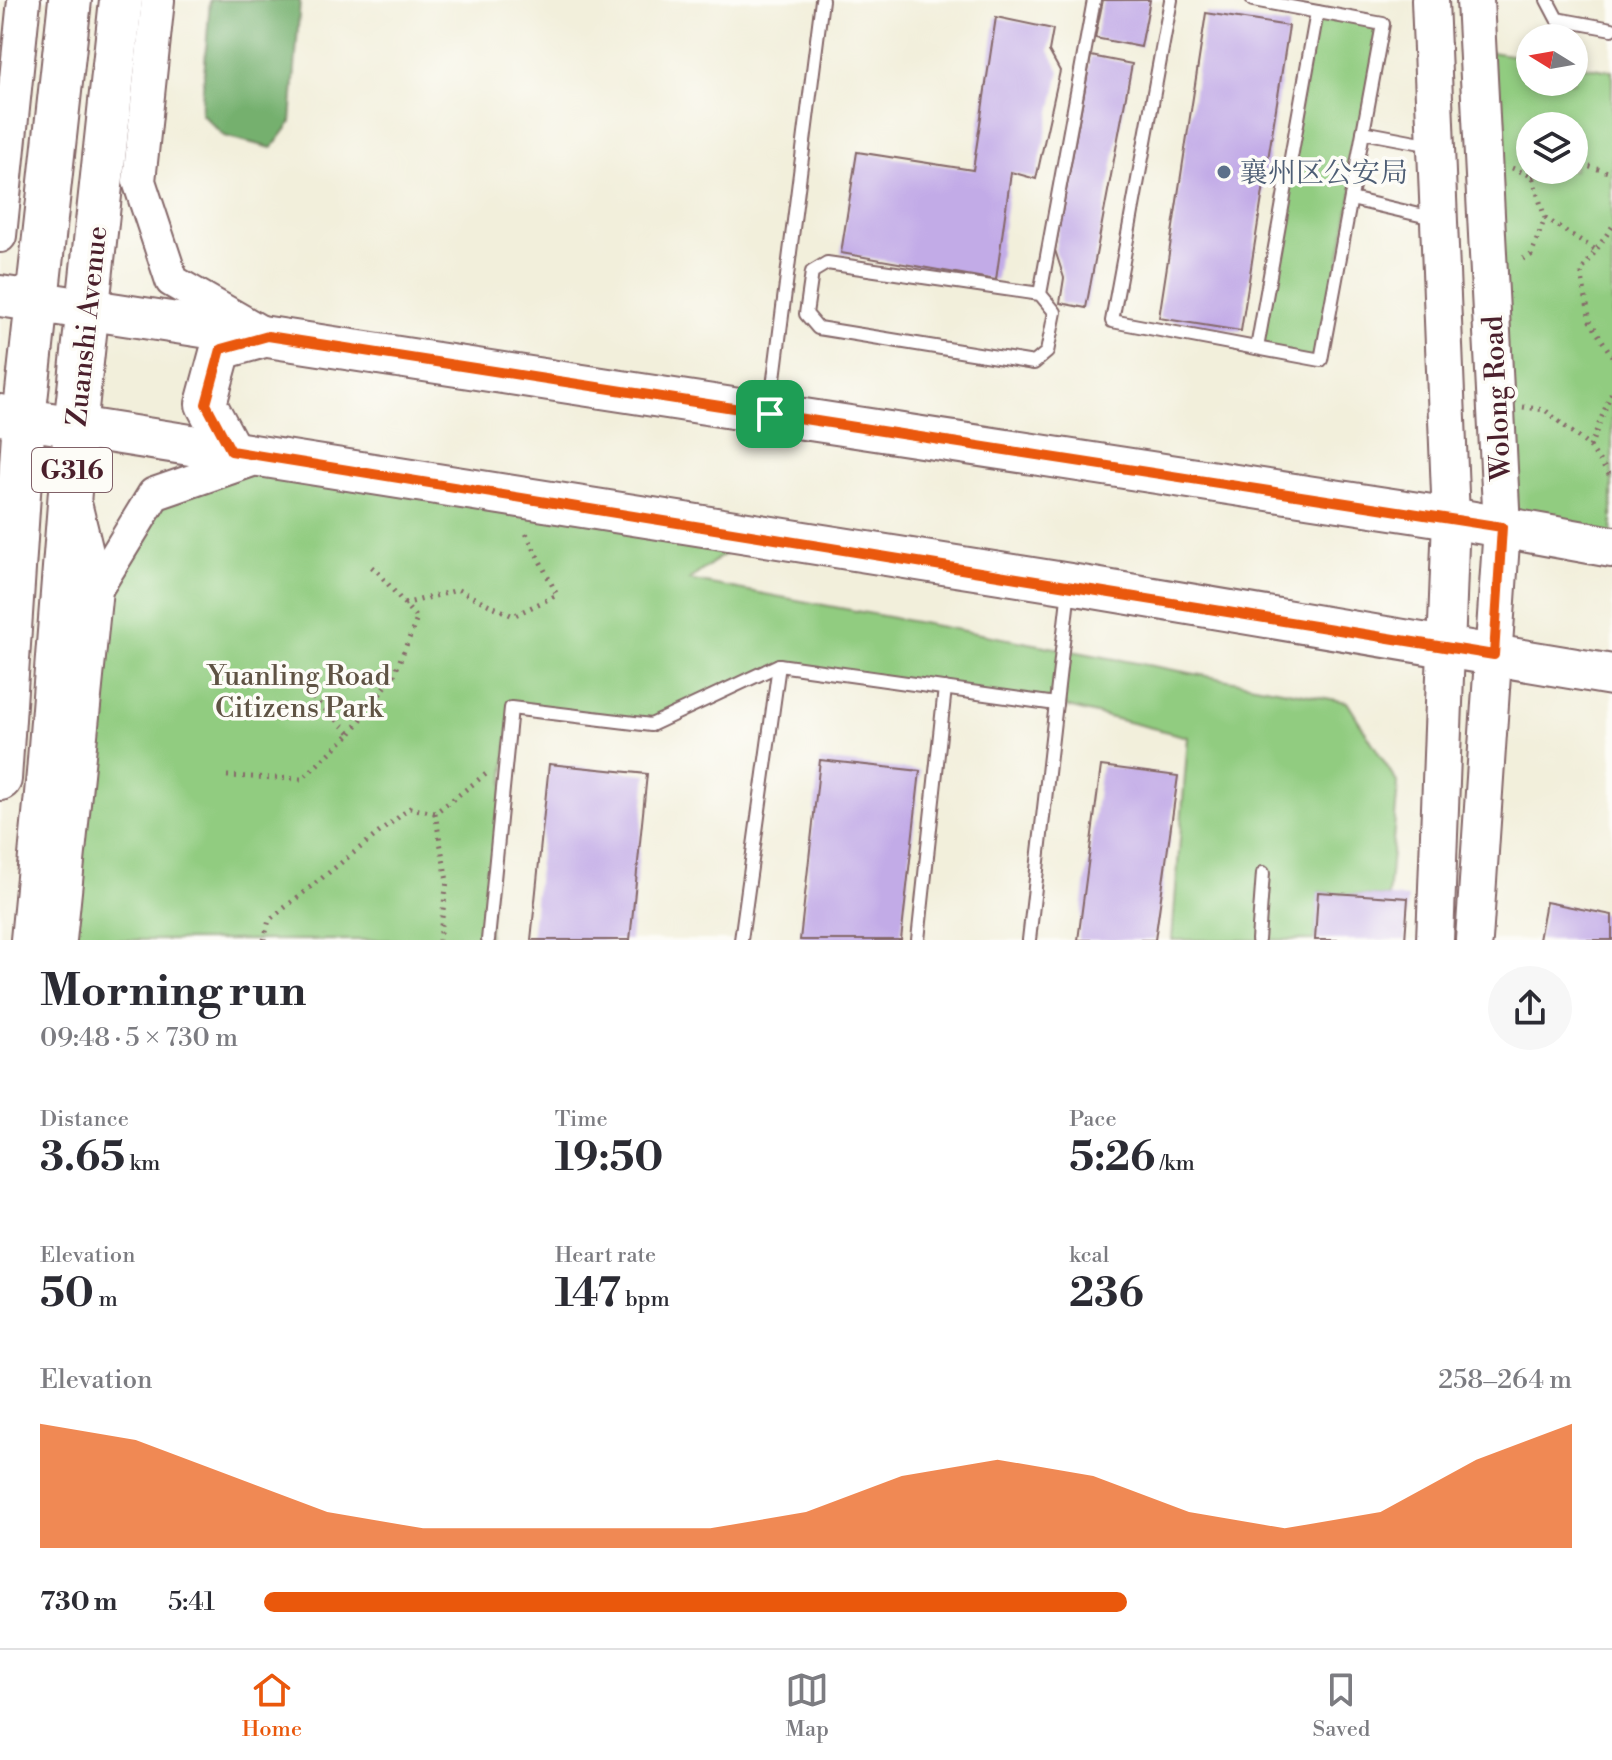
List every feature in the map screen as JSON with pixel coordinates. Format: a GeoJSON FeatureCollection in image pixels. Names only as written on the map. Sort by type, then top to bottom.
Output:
{"type":"FeatureCollection","features":[{"type":"Feature","properties":{"kind":"highway","name":"Zuanshi Avenue"},"geometry":{"type":"LineString","coordinates":[[0,779],[19,299],[59,97],[70,0]]}},
{"type":"Feature","properties":{"kind":"highway","name":"Zuanshi Avenue"},"geometry":{"type":"LineString","coordinates":[[32,940],[75,427],[121,0]]}},
{"type":"Feature","properties":{"kind":"main road","name":"Wolong Road"},"geometry":{"type":"LineString","coordinates":[[1430,0],[1451,518],[1435,940]]}},
{"type":"Feature","properties":{"kind":"main road","name":"Wolong Road"},"geometry":{"type":"LineString","coordinates":[[1474,940],[1502,527],[1475,0]]}},
{"type":"Feature","properties":{"kind":"main road"},"geometry":{"type":"LineString","coordinates":[[19,299],[1451,518],[1612,547]]}},
{"type":"Feature","properties":{"kind":"main road"},"geometry":{"type":"LineString","coordinates":[[247,454],[206,404],[221,349],[268,336]]}},
{"type":"Feature","properties":{"kind":"main road"},"geometry":{"type":"LineString","coordinates":[[11,442],[75,427],[1070,584],[1612,675]]}},
{"type":"Feature","properties":{"kind":"street"},"geometry":{"type":"LineString","coordinates":[[0,236],[24,0]]}},
{"type":"Feature","properties":{"kind":"street"},"geometry":{"type":"LineString","coordinates":[[50,0],[59,97]]}},
{"type":"Feature","properties":{"kind":"street"},"geometry":{"type":"LineString","coordinates":[[158,0],[139,181],[172,281],[268,336]]}},
{"type":"Feature","properties":{"kind":"street"},"geometry":{"type":"LineString","coordinates":[[95,247],[148,90]]}},
{"type":"Feature","properties":{"kind":"street"},"geometry":{"type":"LineString","coordinates":[[96,589],[154,494],[247,454]]}},
{"type":"Feature","properties":{"kind":"street"},"geometry":{"type":"LineString","coordinates":[[60,940],[96,589],[71,484]]}},
{"type":"Feature","properties":{"kind":"lane"},"geometry":{"type":"LineString","coordinates":[[770,414],[822,0]]}},
{"type":"Feature","properties":{"kind":"lane"},"geometry":{"type":"LineString","coordinates":[[1040,294],[1094,0]]}},
{"type":"Feature","properties":{"kind":"lane"},"geometry":{"type":"LineString","coordinates":[[1171,0],[1112,321],[1321,360],[1383,24],[1253,0]]}},
{"type":"Feature","properties":{"kind":"lane"},"geometry":{"type":"LineString","coordinates":[[1547,0],[1557,19],[1612,29]]}},
{"type":"Feature","properties":{"kind":"lane"},"geometry":{"type":"LineString","coordinates":[[1257,348],[1317,12]]}},
{"type":"Feature","properties":{"kind":"lane"},"geometry":{"type":"LineString","coordinates":[[1363,132],[1435,145]]}},
{"type":"Feature","properties":{"kind":"lane"},"geometry":{"type":"LineString","coordinates":[[1351,199],[1437,219]]}},
{"type":"Feature","properties":{"kind":"lane"},"geometry":{"type":"LineString","coordinates":[[827,263],[1040,294],[1055,312],[1047,352],[1034,363],[818,328],[806,314],[812,272],[827,263]]}},
{"type":"Feature","properties":{"kind":"lane"},"geometry":{"type":"LineString","coordinates":[[785,296],[808,298]]}},
{"type":"Feature","properties":{"kind":"lane"},"geometry":{"type":"LineString","coordinates":[[1029,940],[1070,584]]}},
{"type":"Feature","properties":{"kind":"lane"},"geometry":{"type":"LineString","coordinates":[[488,940],[511,708],[651,725],[779,665],[1056,704]]}},
{"type":"Feature","properties":{"kind":"lane"},"geometry":{"type":"LineString","coordinates":[[741,940],[779,665]]}},
{"type":"Feature","properties":{"kind":"lane"},"geometry":{"type":"LineString","coordinates":[[918,940],[945,688]]}},
{"type":"Feature","properties":{"kind":"lane"},"geometry":{"type":"LineString","coordinates":[[1258,940],[1263,873]]}},
{"type":"Feature","properties":{"kind":"path"},"geometry":{"type":"LineString","coordinates":[[1483,156],[1516,169]]}},
{"type":"Feature","properties":{"kind":"path"},"geometry":{"type":"LineString","coordinates":[[1588,166],[1612,173]]}},
{"type":"Feature","properties":{"kind":"path"},"geometry":{"type":"LineString","coordinates":[[1489,275],[1531,255],[1545,218],[1534,184]]}},
{"type":"Feature","properties":{"kind":"path"},"geometry":{"type":"LineString","coordinates":[[1545,218],[1596,250]]}},
{"type":"Feature","properties":{"kind":"path"},"geometry":{"type":"LineString","coordinates":[[1612,227],[1581,272],[1590,321],[1612,356]]}},
{"type":"Feature","properties":{"kind":"path"},"geometry":{"type":"LineString","coordinates":[[1590,447],[1612,391]]}},
{"type":"Feature","properties":{"kind":"path"},"geometry":{"type":"LineString","coordinates":[[1496,402],[1545,410],[1590,447],[1612,479]]}},
{"type":"Feature","properties":{"kind":"path"},"geometry":{"type":"LineString","coordinates":[[404,604],[458,590],[513,616],[557,595],[507,495]]}},
{"type":"Feature","properties":{"kind":"path"},"geometry":{"type":"LineString","coordinates":[[227,776],[302,779],[351,733],[394,675],[417,619],[368,564]]}},
{"type":"Feature","properties":{"kind":"path"},"geometry":{"type":"LineString","coordinates":[[292,679],[351,733]]}},
{"type":"Feature","properties":{"kind":"path"},"geometry":{"type":"LineString","coordinates":[[264,940],[269,920],[410,808],[435,813],[506,759]]}},
{"type":"Feature","properties":{"kind":"path"},"geometry":{"type":"LineString","coordinates":[[435,813],[447,881],[439,940]]}},
{"type":"Feature","properties":{"kind":"green space"},"geometry":{"type":"Polygon","coordinates":[[[210,0],[300,0],[291,123],[272,148],[224,136],[201,113],[210,0]]]}},
{"type":"Feature","properties":{"kind":"green space"},"geometry":{"type":"Polygon","coordinates":[[[1317,12],[1383,24],[1321,360],[1257,348],[1317,12]]]}},
{"type":"Feature","properties":{"kind":"green space"},"geometry":{"type":"Polygon","coordinates":[[[1478,50],[1516,56],[1516,96],[1588,96],[1588,67],[1612,71],[1612,547],[1502,527],[1478,50]]]}},
{"type":"Feature","properties":{"kind":"green space","name":"Yuanling Road Citizens Park"},"geometry":{"type":"Polygon","coordinates":[[[262,456],[752,534],[689,580],[1347,702],[1398,784],[1388,897],[1319,892],[1315,940],[1172,940],[1188,737],[1056,704],[779,665],[660,721],[511,708],[488,940],[60,940],[96,589],[154,494],[262,456]]]}},
{"type":"Feature","properties":{"kind":"building"},"geometry":{"type":"Polygon","coordinates":[[[1103,0],[1150,0],[1141,47],[1095,38],[1103,0]]]}},
{"type":"Feature","properties":{"kind":"building","name":"襄州区公安局"},"geometry":{"type":"Polygon","coordinates":[[[1206,13],[1289,26],[1241,331],[1159,318],[1206,13]]]}},
{"type":"Feature","properties":{"kind":"building"},"geometry":{"type":"Polygon","coordinates":[[[996,17],[1053,29],[1049,51],[1060,71],[1036,179],[1011,172],[996,280],[841,253],[857,152],[973,170],[996,17]]]}},
{"type":"Feature","properties":{"kind":"building"},"geometry":{"type":"Polygon","coordinates":[[[1091,56],[1132,64],[1086,308],[1060,303],[1064,278],[1055,250],[1091,56]]]}},
{"type":"Feature","properties":{"kind":"building"},"geometry":{"type":"Polygon","coordinates":[[[820,760],[920,771],[901,940],[800,940],[820,760]]]}},
{"type":"Feature","properties":{"kind":"building"},"geometry":{"type":"Polygon","coordinates":[[[549,764],[647,774],[630,940],[531,940],[549,764]]]}},
{"type":"Feature","properties":{"kind":"building"},"geometry":{"type":"Polygon","coordinates":[[[1101,766],[1178,776],[1155,940],[1078,940],[1101,766]]]}},
{"type":"Feature","properties":{"kind":"building"},"geometry":{"type":"Polygon","coordinates":[[[1318,892],[1408,898],[1405,940],[1315,940],[1318,892]]]}},
{"type":"Feature","properties":{"kind":"building"},"geometry":{"type":"Polygon","coordinates":[[[1546,902],[1612,915],[1612,940],[1539,940],[1546,902]]]}},
{"type":"Feature","properties":{"kind":"place","name":"襄州区公安局"},"geometry":{"type":"Point","coordinates":[1224,172]}},
{"type":"Feature","properties":{"kind":"route"},"geometry":{"type":"LineString","coordinates":[[268,336],[770,414],[1502,527],[1494,655],[1070,584],[231,451],[206,404],[221,349],[268,336]]}}]}
